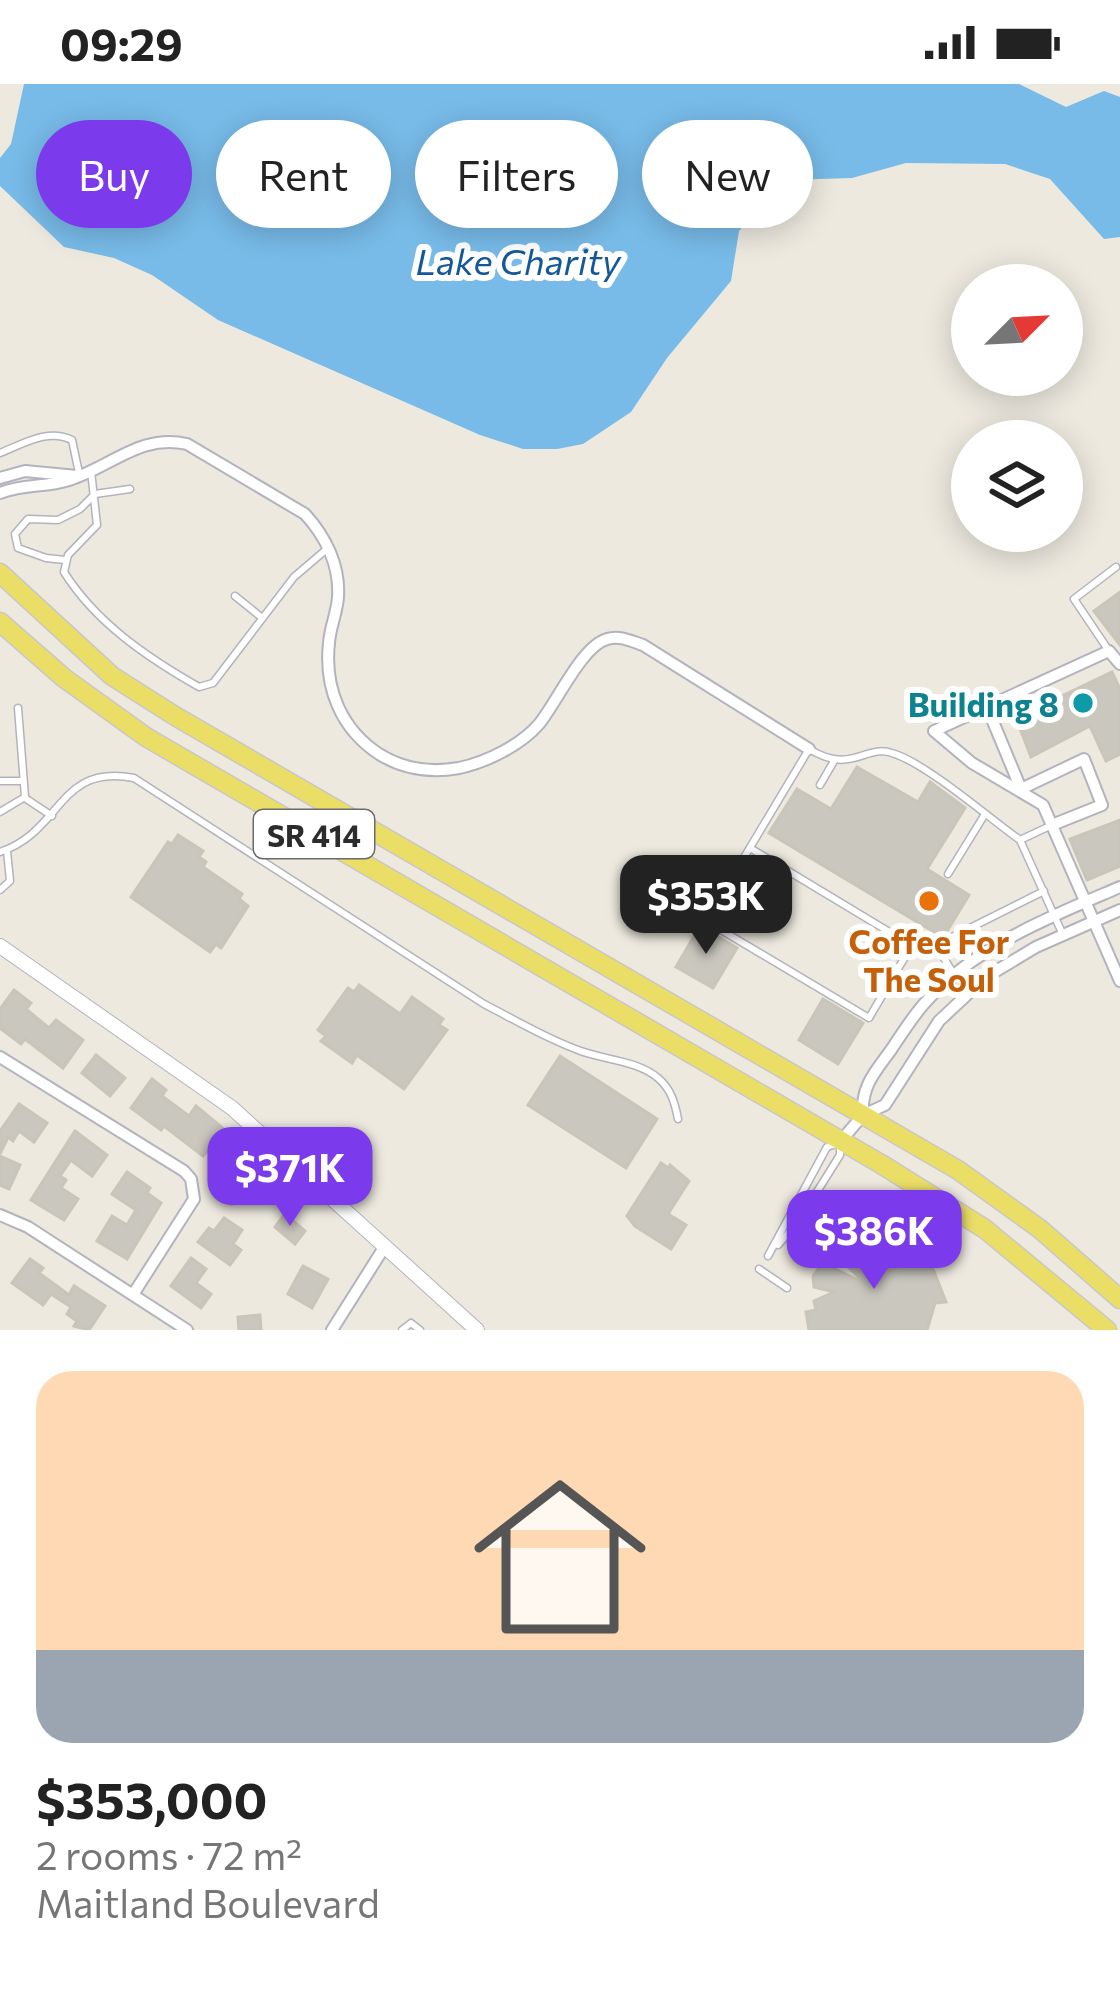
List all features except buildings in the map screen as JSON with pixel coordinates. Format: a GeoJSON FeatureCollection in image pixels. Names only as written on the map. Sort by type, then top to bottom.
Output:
{"type":"FeatureCollection","features":[{"type":"Feature","properties":{"kind":"main road","name":"SR 414"},"geometry":{"type":"LineString","coordinates":[[0,573],[112,676],[974,1181],[1040,1228],[1120,1299]]}},
{"type":"Feature","properties":{"kind":"main road","name":"SR 414"},"geometry":{"type":"LineString","coordinates":[[0,622],[64,678],[146,737],[840,1142]]}},
{"type":"Feature","properties":{"kind":"main road"},"geometry":{"type":"LineString","coordinates":[[840,1142],[985,1229],[1107,1330]]}},
{"type":"Feature","properties":{"kind":"street"},"geometry":{"type":"LineString","coordinates":[[0,493],[26,483],[55,485],[151,442],[168,440],[187,444],[305,514],[328,548],[336,573],[338,598],[328,641],[334,698],[342,718],[365,744],[392,762],[423,770],[460,768],[497,754],[536,728],[588,651],[604,639],[621,637],[643,645],[809,749]]}},
{"type":"Feature","properties":{"kind":"street"},"geometry":{"type":"LineString","coordinates":[[0,478],[25,471],[86,474]]}},
{"type":"Feature","properties":{"kind":"street"},"geometry":{"type":"LineString","coordinates":[[1120,664],[1109,651],[934,731],[972,763],[1043,805],[1120,981]]}},
{"type":"Feature","properties":{"kind":"street"},"geometry":{"type":"LineString","coordinates":[[987,707],[1021,789]]}},
{"type":"Feature","properties":{"kind":"street"},"geometry":{"type":"LineString","coordinates":[[1021,789],[1084,759],[1102,805],[1052,825]]}},
{"type":"Feature","properties":{"kind":"street"},"geometry":{"type":"LineString","coordinates":[[863,1115],[862,1092],[924,1004],[973,959],[1120,887]]}},
{"type":"Feature","properties":{"kind":"street"},"geometry":{"type":"LineString","coordinates":[[840,1142],[863,1115],[885,1105],[939,1021],[986,977],[1120,910]]}},
{"type":"Feature","properties":{"kind":"street"},"geometry":{"type":"LineString","coordinates":[[3,954],[232,1108],[477,1330]]}},
{"type":"Feature","properties":{"kind":"street"},"geometry":{"type":"LineString","coordinates":[[0,1057],[191,1179],[194,1199],[134,1293]]}},
{"type":"Feature","properties":{"kind":"street"},"geometry":{"type":"LineString","coordinates":[[0,1215],[28,1227],[187,1330]]}},
{"type":"Feature","properties":{"kind":"street"},"geometry":{"type":"LineString","coordinates":[[332,1330],[385,1246]]}},
{"type":"Feature","properties":{"kind":"lane"},"geometry":{"type":"LineString","coordinates":[[0,453],[44,436],[72,440],[95,494],[97,525],[66,560],[64,572],[85,600],[145,655],[199,687],[212,682],[293,577],[328,548]]}},
{"type":"Feature","properties":{"kind":"lane"},"geometry":{"type":"LineString","coordinates":[[66,560],[18,548],[15,534],[28,519],[68,517],[95,494],[130,489]]}},
{"type":"Feature","properties":{"kind":"lane"},"geometry":{"type":"LineString","coordinates":[[1109,651],[1075,598],[1116,567]]}},
{"type":"Feature","properties":{"kind":"lane"},"geometry":{"type":"LineString","coordinates":[[235,596],[261,617]]}},
{"type":"Feature","properties":{"kind":"lane"},"geometry":{"type":"LineString","coordinates":[[17,708],[25,797],[52,816]]}},
{"type":"Feature","properties":{"kind":"lane"},"geometry":{"type":"LineString","coordinates":[[912,945],[869,1018],[706,921],[809,749],[834,760],[893,753],[985,814],[1020,840],[1064,935]]}},
{"type":"Feature","properties":{"kind":"lane"},"geometry":{"type":"LineString","coordinates":[[820,785],[834,760]]}},
{"type":"Feature","properties":{"kind":"lane"},"geometry":{"type":"LineString","coordinates":[[0,890],[10,881],[3,850],[16,846],[52,816],[73,790],[89,777],[134,778],[484,1004],[543,1036],[658,1077],[674,1096],[678,1119]]}},
{"type":"Feature","properties":{"kind":"lane"},"geometry":{"type":"LineString","coordinates":[[0,782],[23,781]]}},
{"type":"Feature","properties":{"kind":"lane"},"geometry":{"type":"LineString","coordinates":[[0,812],[25,797]]}},
{"type":"Feature","properties":{"kind":"lane"},"geometry":{"type":"LineString","coordinates":[[948,874],[985,814]]}},
{"type":"Feature","properties":{"kind":"lane"},"geometry":{"type":"LineString","coordinates":[[1020,840],[1052,825]]}},
{"type":"Feature","properties":{"kind":"lane"},"geometry":{"type":"LineString","coordinates":[[750,848],[912,945],[936,945],[1044,891]]}},
{"type":"Feature","properties":{"kind":"lane"},"geometry":{"type":"LineString","coordinates":[[936,945],[955,976]]}},
{"type":"Feature","properties":{"kind":"lane"},"geometry":{"type":"LineString","coordinates":[[840,1142],[840,1155],[810,1203],[768,1256],[826,1147],[840,1142]]}},
{"type":"Feature","properties":{"kind":"lane"},"geometry":{"type":"LineString","coordinates":[[759,1270],[787,1288]]}},
{"type":"Feature","properties":{"kind":"lane"},"geometry":{"type":"LineString","coordinates":[[402,1330],[411,1323],[421,1330]]}},
{"type":"Feature","properties":{"kind":"water","name":"Lake Charity"},"geometry":{"type":"Polygon","coordinates":[[[24,84],[1019,84],[1066,107],[1104,91],[1120,97],[1120,237],[1104,239],[1050,179],[1005,164],[906,163],[852,178],[813,179],[813,120],[642,120],[642,228],[742,228],[731,281],[667,358],[631,412],[583,444],[523,449],[480,435],[218,320],[152,275],[114,258],[64,247],[44,228],[192,228],[192,120],[36,120],[36,220],[0,186],[0,158],[11,144],[24,84]]]}},
{"type":"Feature","properties":{"kind":"place","name":"Building 8"},"geometry":{"type":"Point","coordinates":[1083,703]}},
{"type":"Feature","properties":{"kind":"place","name":"Coffee For The Soul"},"geometry":{"type":"Point","coordinates":[929,901]}}]}
